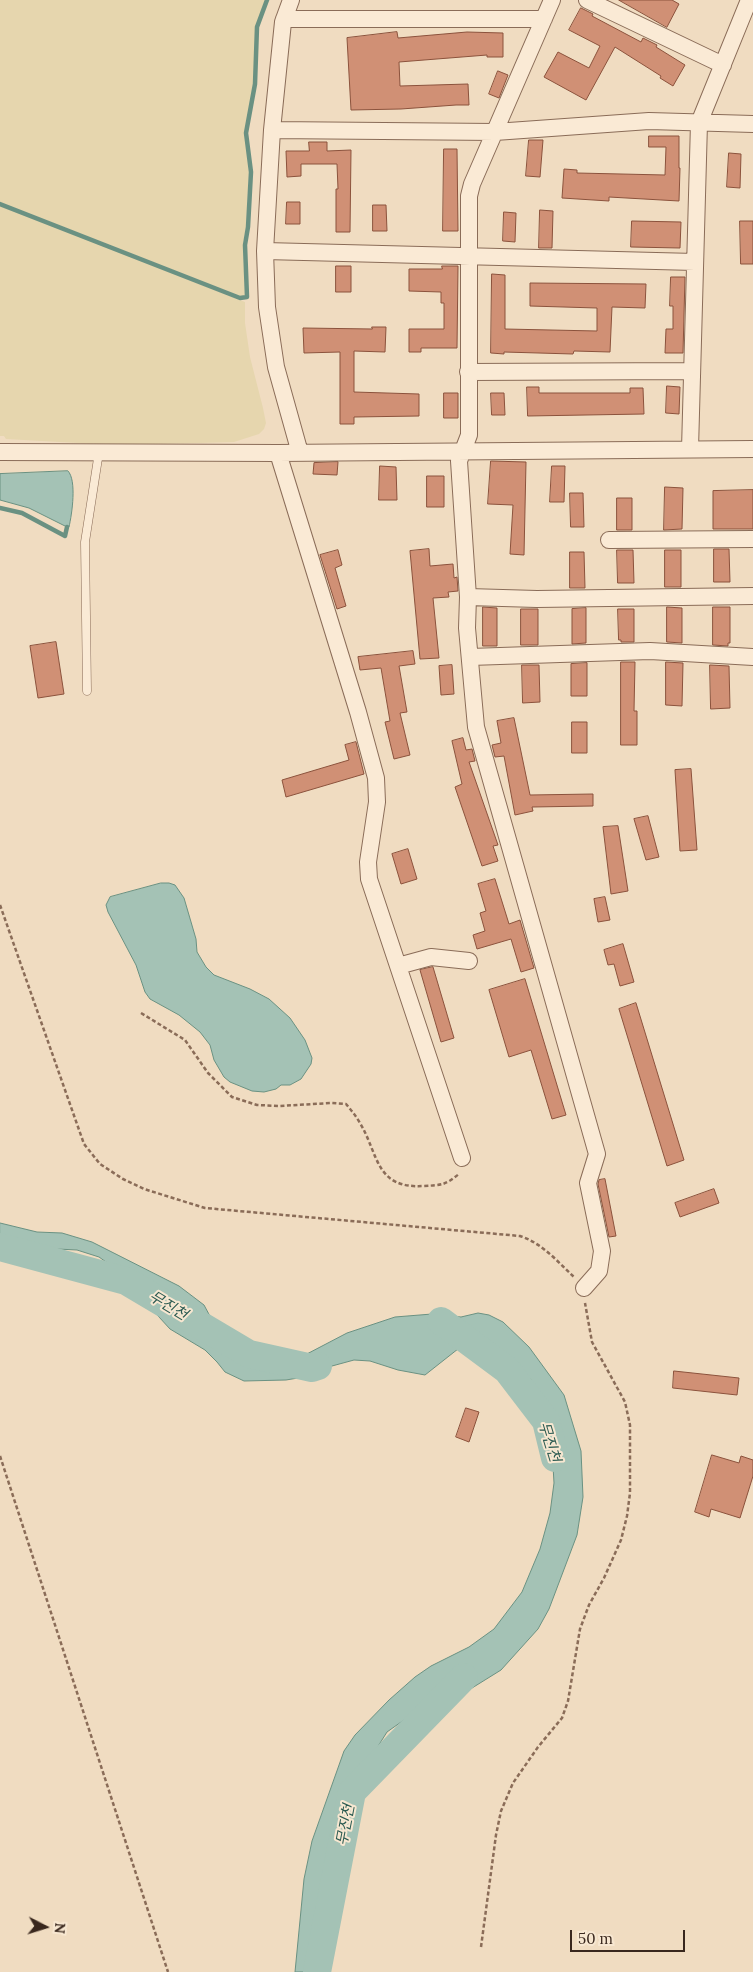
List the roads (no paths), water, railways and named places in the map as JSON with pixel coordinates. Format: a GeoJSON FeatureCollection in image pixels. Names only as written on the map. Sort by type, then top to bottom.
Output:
{"type":"FeatureCollection","features":[{"type":"Feature","properties":{"kind":"street"},"geometry":{"type":"LineString","coordinates":[[291,0],[284,19],[272,130],[265,252],[267,307],[276,367],[300,453]]}},
{"type":"Feature","properties":{"kind":"street"},"geometry":{"type":"LineString","coordinates":[[552,0],[469,196],[469,435],[459,461],[468,597],[467,628],[476,727],[597,1154],[588,1183],[602,1251],[599,1271],[584,1288]]}},
{"type":"Feature","properties":{"kind":"street"},"geometry":{"type":"LineString","coordinates":[[587,0],[662,38],[723,65]]}},
{"type":"Feature","properties":{"kind":"street"},"geometry":{"type":"LineString","coordinates":[[690,449],[699,123],[749,0]]}},
{"type":"Feature","properties":{"kind":"street"},"geometry":{"type":"LineString","coordinates":[[284,19],[544,19]]}},
{"type":"Feature","properties":{"kind":"street"},"geometry":{"type":"LineString","coordinates":[[272,130],[495,132],[649,122],[753,124]]}},
{"type":"Feature","properties":{"kind":"street"},"geometry":{"type":"LineString","coordinates":[[265,252],[694,262]]}},
{"type":"Feature","properties":{"kind":"street"},"geometry":{"type":"LineString","coordinates":[[468,372],[692,371]]}},
{"type":"Feature","properties":{"kind":"street"},"geometry":{"type":"LineString","coordinates":[[0,452],[300,453],[463,450],[753,449]]}},
{"type":"Feature","properties":{"kind":"street"},"geometry":{"type":"LineString","coordinates":[[278,453],[356,703],[376,778],[378,802],[368,862],[369,879],[462,1158]]}},
{"type":"Feature","properties":{"kind":"street"},"geometry":{"type":"LineString","coordinates":[[609,540],[753,539]]}},
{"type":"Feature","properties":{"kind":"street"},"geometry":{"type":"LineString","coordinates":[[468,597],[537,599],[753,596]]}},
{"type":"Feature","properties":{"kind":"street"},"geometry":{"type":"LineString","coordinates":[[470,657],[650,651],[753,657]]}},
{"type":"Feature","properties":{"kind":"street"},"geometry":{"type":"LineString","coordinates":[[398,966],[431,957],[469,961]]}},
{"type":"Feature","properties":{"kind":"lane"},"geometry":{"type":"LineString","coordinates":[[87,691],[85,542],[99,452]]}},
{"type":"Feature","properties":{"kind":"water"},"geometry":{"type":"Polygon","coordinates":[[[68,471],[71,475],[73,489],[69,527],[29,508],[0,500],[0,474],[68,471]]]}},
{"type":"Feature","properties":{"kind":"water"},"geometry":{"type":"Polygon","coordinates":[[[161,883],[175,885],[184,898],[196,939],[197,952],[206,967],[214,975],[250,989],[269,999],[290,1018],[305,1040],[312,1058],[311,1064],[301,1079],[290,1085],[281,1085],[276,1089],[264,1092],[252,1091],[230,1082],[224,1077],[214,1060],[210,1045],[200,1032],[179,1015],[150,999],[145,992],[136,965],[106,905],[110,897],[161,883]]]}},
{"type":"Feature","properties":{"kind":"water"},"geometry":{"type":"Polygon","coordinates":[[[0,1223],[37,1232],[62,1233],[92,1242],[179,1286],[204,1305],[225,1344],[239,1361],[253,1365],[268,1365],[303,1356],[347,1333],[395,1317],[432,1314],[461,1317],[478,1313],[489,1315],[503,1322],[529,1347],[564,1395],[581,1451],[583,1497],[577,1535],[549,1609],[538,1629],[501,1670],[464,1693],[411,1715],[387,1732],[370,1759],[354,1800],[336,1869],[323,1972],[295,1972],[304,1879],[312,1841],[344,1751],[355,1735],[389,1700],[415,1677],[431,1666],[469,1647],[494,1629],[522,1592],[540,1549],[550,1513],[554,1483],[552,1449],[539,1394],[530,1378],[518,1366],[477,1342],[463,1345],[425,1375],[398,1370],[370,1361],[354,1360],[321,1369],[304,1377],[286,1380],[244,1381],[225,1372],[205,1350],[170,1329],[137,1293],[123,1274],[99,1257],[77,1250],[37,1248],[0,1251],[0,1223]]]}},
{"type":"Feature","properties":{"kind":"waterway"},"geometry":{"type":"LineString","coordinates":[[0,204],[240,298],[247,297],[245,245],[248,227],[251,172],[246,133],[255,84],[257,27],[267,0]]}},
{"type":"Feature","properties":{"kind":"waterway"},"geometry":{"type":"LineString","coordinates":[[0,508],[22,513],[65,536],[67,527]]}},
{"type":"Feature","properties":{"kind":"waterway","name":"무진천"},"geometry":{"type":"LineString","coordinates":[[0,1247],[126,1281],[249,1354],[312,1368],[318,1366]]}},
{"type":"Feature","properties":{"kind":"waterway","name":"무진천"},"geometry":{"type":"LineString","coordinates":[[441,1321],[507,1370],[546,1421],[555,1458]]}},
{"type":"Feature","properties":{"kind":"waterway","name":"무진천"},"geometry":{"type":"LineString","coordinates":[[317,1972],[352,1792],[464,1677]]}}]}
